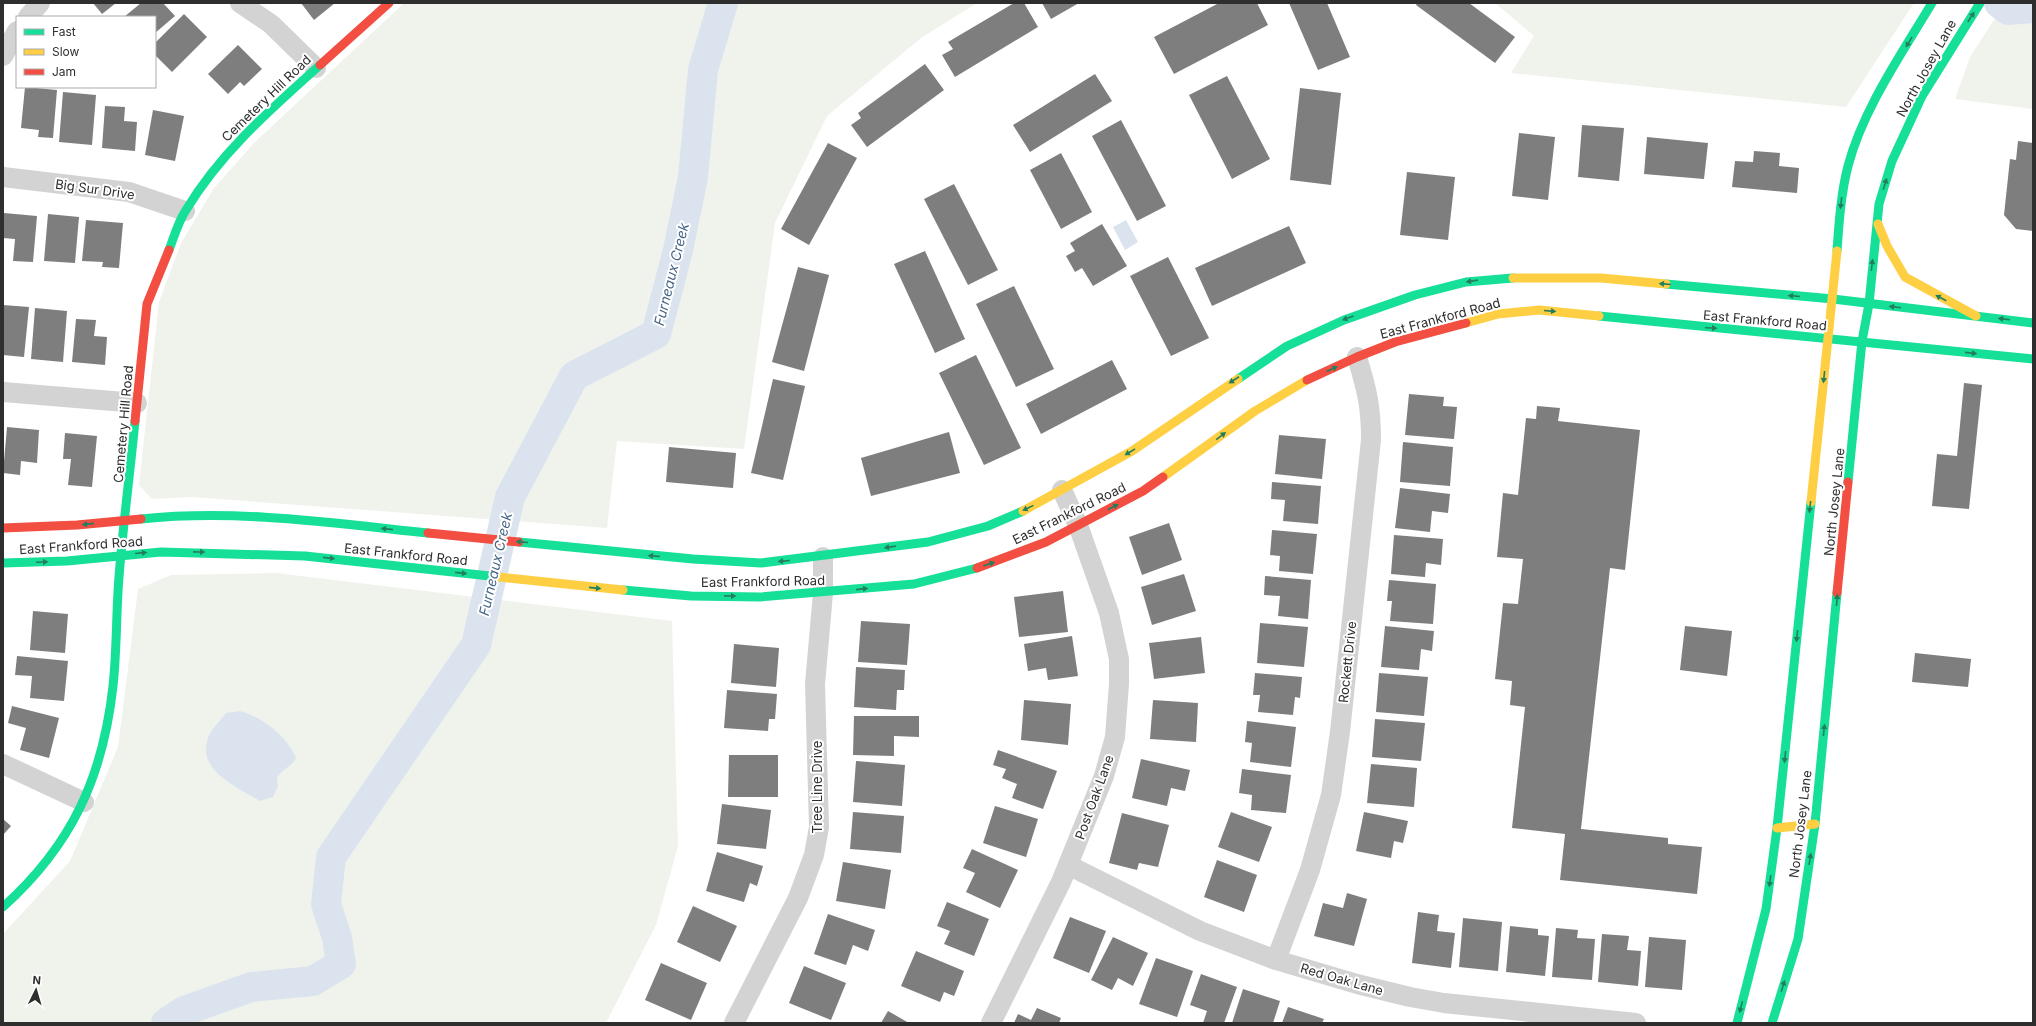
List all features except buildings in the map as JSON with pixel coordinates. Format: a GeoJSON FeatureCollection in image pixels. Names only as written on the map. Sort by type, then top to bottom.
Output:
{"type":"FeatureCollection","features":[{"type":"Feature","properties":{"kind":"main road","name":"Cemetery Hill Road"},"geometry":{"type":"LineString","coordinates":[[3,907],[22,890],[47,861],[67,834],[84,802],[104,742],[113,686],[122,555],[148,304],[185,211],[226,154],[250,128],[389,3]]}},
{"type":"Feature","properties":{"kind":"main road","name":"North Josey Lane"},"geometry":{"type":"LineString","coordinates":[[1772,1023],[1798,939],[1815,824],[1862,342],[1868,304],[1879,204],[1892,161],[1922,96],[1980,3]]}},
{"type":"Feature","properties":{"kind":"main road","name":"North Josey Lane"},"geometry":{"type":"LineString","coordinates":[[1737,1023],[1766,909],[1778,828],[1833,300],[1841,202],[1848,165],[1870,108],[1930,6]]}},
{"type":"Feature","properties":{"kind":"main road"},"geometry":{"type":"LineString","coordinates":[[1877,222],[1887,246],[1905,277],[1976,316]]}},
{"type":"Feature","properties":{"kind":"main road","name":"East Frankford Road"},"geometry":{"type":"LineString","coordinates":[[3,528],[77,525],[126,520],[249,515],[664,557],[761,563],[823,557],[928,542],[988,526],[1028,509],[1132,451],[1175,420],[1287,346],[1344,320],[1415,295],[1466,282],[1601,278],[1833,300],[2033,323]]}},
{"type":"Feature","properties":{"kind":"main road","name":"East Frankford Road"},"geometry":{"type":"LineString","coordinates":[[3,563],[67,561],[160,552],[297,555],[556,584],[691,596],[760,597],[824,593],[914,584],[987,565],[1046,542],[1143,491],[1255,411],[1295,386],[1357,357],[1395,342],[1498,314],[1511,309],[1546,310],[1701,327],[1727,328],[2033,359]]}},
{"type":"Feature","properties":{"kind":"main road"},"geometry":{"type":"LineString","coordinates":[[1778,828],[1815,824]]}},
{"type":"Feature","properties":{"kind":"street"},"geometry":{"type":"LineString","coordinates":[[29,16],[40,3]]}},
{"type":"Feature","properties":{"kind":"street"},"geometry":{"type":"LineString","coordinates":[[240,3],[271,24],[316,68]]}},
{"type":"Feature","properties":{"kind":"street"},"geometry":{"type":"LineString","coordinates":[[3,56],[16,33]]}},
{"type":"Feature","properties":{"kind":"street","name":"Big Sur Drive"},"geometry":{"type":"LineString","coordinates":[[3,177],[128,192],[185,211]]}},
{"type":"Feature","properties":{"kind":"street","name":"Rockett Drive"},"geometry":{"type":"LineString","coordinates":[[1276,960],[1311,866],[1331,795],[1340,732],[1371,440],[1371,412],[1368,392],[1357,357]]}},
{"type":"Feature","properties":{"kind":"street"},"geometry":{"type":"LineString","coordinates":[[3,392],[137,402]]}},
{"type":"Feature","properties":{"kind":"street","name":"Post Oak Lane"},"geometry":{"type":"LineString","coordinates":[[991,1023],[1062,882],[1104,776],[1115,737],[1119,684],[1119,659],[1109,613],[1078,525],[1062,490]]}},
{"type":"Feature","properties":{"kind":"street","name":"Tree Line Drive"},"geometry":{"type":"LineString","coordinates":[[734,1023],[798,898],[814,855],[819,827],[815,684],[824,593],[823,557]]}},
{"type":"Feature","properties":{"kind":"street"},"geometry":{"type":"LineString","coordinates":[[3,764],[84,802]]}},
{"type":"Feature","properties":{"kind":"street","name":"Red Oak Lane"},"geometry":{"type":"LineString","coordinates":[[1068,866],[1200,931],[1276,960],[1357,984],[1444,1003],[1636,1023]]}},
{"type":"Feature","properties":{"kind":"shaded area"},"geometry":{"type":"Polygon","coordinates":[[[404,3],[977,3],[921,38],[827,116],[775,223],[744,449],[617,441],[607,528],[192,497],[152,499],[139,485],[159,302],[181,243],[214,188],[255,142],[404,3]]]}},
{"type":"Feature","properties":{"kind":"shaded area"},"geometry":{"type":"Polygon","coordinates":[[[1495,3],[1914,3],[1846,107],[1511,73],[1534,36],[1495,3]]]}},
{"type":"Feature","properties":{"kind":"shaded area"},"geometry":{"type":"Polygon","coordinates":[[[2005,3],[2033,3],[2033,109],[1955,99],[1970,57],[2005,3]]]}},
{"type":"Feature","properties":{"kind":"shaded area"},"geometry":{"type":"Polygon","coordinates":[[[1126,220],[1138,242],[1125,250],[1113,227],[1126,220]]]}},
{"type":"Feature","properties":{"kind":"shaded area"},"geometry":{"type":"Polygon","coordinates":[[[276,573],[672,621],[678,846],[656,925],[606,1023],[3,1023],[3,934],[70,861],[118,747],[138,589],[171,575],[276,573]]]}},
{"type":"Feature","properties":{"kind":"shaded area"},"geometry":{"type":"Polygon","coordinates":[[[240,711],[257,718],[273,728],[287,742],[296,758],[277,777],[278,786],[273,797],[260,801],[221,777],[213,769],[208,760],[206,749],[211,731],[226,713],[240,711]]]}},
{"type":"Feature","properties":{"kind":"waterway","name":"Furneaux Creek"},"geometry":{"type":"LineString","coordinates":[[166,1023],[184,1011],[251,987],[313,981],[341,964],[337,938],[326,904],[331,857],[476,645],[510,497],[574,376],[656,334],[678,250],[693,177],[703,70],[723,3]]}},
{"type":"Feature","properties":{"kind":"waterway","name":"Furneaux Creek"},"geometry":{"type":"LineString","coordinates":[[1999,3],[2008,10],[2033,8]]}},
{"type":"Feature","properties":{"kind":"traffic: fast"},"geometry":{"type":"LineString","coordinates":[[1837,251],[1844,187],[1848,166],[1863,124],[1884,82],[1932,3]]}},
{"type":"Feature","properties":{"kind":"traffic: fast"},"geometry":{"type":"LineString","coordinates":[[1848,482],[1862,341],[1869,304],[1879,204],[1892,161],[1922,96],[1980,3]]}},
{"type":"Feature","properties":{"kind":"traffic: fast"},"geometry":{"type":"LineString","coordinates":[[169,250],[183,215],[215,169],[265,115],[320,65]]}},
{"type":"Feature","properties":{"kind":"traffic: fast"},"geometry":{"type":"LineString","coordinates":[[1238,379],[1287,346],[1344,320],[1415,295],[1466,282],[1513,278]]}},
{"type":"Feature","properties":{"kind":"traffic: fast"},"geometry":{"type":"LineString","coordinates":[[1666,284],[1833,299],[2033,323]]}},
{"type":"Feature","properties":{"kind":"traffic: fast"},"geometry":{"type":"LineString","coordinates":[[1599,316],[2033,359]]}},
{"type":"Feature","properties":{"kind":"traffic: fast"},"geometry":{"type":"LineString","coordinates":[[3,907],[48,859],[65,834],[80,807],[92,780],[101,750],[113,686],[122,538],[135,421]]}},
{"type":"Feature","properties":{"kind":"traffic: fast"},"geometry":{"type":"LineString","coordinates":[[1737,1023],[1766,909],[1777,828],[1811,502]]}},
{"type":"Feature","properties":{"kind":"traffic: fast"},"geometry":{"type":"LineString","coordinates":[[519,542],[693,559],[761,563],[928,542],[988,526],[1023,511]]}},
{"type":"Feature","properties":{"kind":"traffic: fast"},"geometry":{"type":"LineString","coordinates":[[141,519],[177,516],[249,516],[285,518],[428,533]]}},
{"type":"Feature","properties":{"kind":"traffic: fast"},"geometry":{"type":"LineString","coordinates":[[3,563],[67,561],[161,552],[305,556],[499,577]]}},
{"type":"Feature","properties":{"kind":"traffic: fast"},"geometry":{"type":"LineString","coordinates":[[623,590],[691,596],[760,597],[914,584],[977,568]]}},
{"type":"Feature","properties":{"kind":"traffic: fast"},"geometry":{"type":"LineString","coordinates":[[1772,1023],[1798,939],[1815,824],[1837,593]]}},
{"type":"Feature","properties":{"kind":"traffic: slow"},"geometry":{"type":"LineString","coordinates":[[1878,224],[1887,246],[1905,277],[1976,316]]}},
{"type":"Feature","properties":{"kind":"traffic: slow"},"geometry":{"type":"LineString","coordinates":[[1811,502],[1837,251]]}},
{"type":"Feature","properties":{"kind":"traffic: slow"},"geometry":{"type":"LineString","coordinates":[[1513,278],[1601,278],[1666,284]]}},
{"type":"Feature","properties":{"kind":"traffic: slow"},"geometry":{"type":"LineString","coordinates":[[1466,323],[1498,314],[1539,310],[1599,316]]}},
{"type":"Feature","properties":{"kind":"traffic: slow"},"geometry":{"type":"LineString","coordinates":[[1023,511],[1132,451],[1238,379]]}},
{"type":"Feature","properties":{"kind":"traffic: slow"},"geometry":{"type":"LineString","coordinates":[[1163,477],[1255,411],[1307,380]]}},
{"type":"Feature","properties":{"kind":"traffic: slow"},"geometry":{"type":"LineString","coordinates":[[499,577],[623,590]]}},
{"type":"Feature","properties":{"kind":"traffic: slow"},"geometry":{"type":"LineString","coordinates":[[1777,828],[1815,824]]}},
{"type":"Feature","properties":{"kind":"traffic: jam"},"geometry":{"type":"LineString","coordinates":[[320,65],[389,3]]}},
{"type":"Feature","properties":{"kind":"traffic: jam"},"geometry":{"type":"LineString","coordinates":[[135,421],[147,304],[169,250]]}},
{"type":"Feature","properties":{"kind":"traffic: jam"},"geometry":{"type":"LineString","coordinates":[[1307,380],[1357,357],[1395,342],[1466,323]]}},
{"type":"Feature","properties":{"kind":"traffic: jam"},"geometry":{"type":"LineString","coordinates":[[977,568],[1046,542],[1143,491],[1163,477]]}},
{"type":"Feature","properties":{"kind":"traffic: jam"},"geometry":{"type":"LineString","coordinates":[[1837,593],[1848,482]]}},
{"type":"Feature","properties":{"kind":"traffic: jam"},"geometry":{"type":"LineString","coordinates":[[3,528],[77,525],[141,519]]}},
{"type":"Feature","properties":{"kind":"traffic: jam"},"geometry":{"type":"LineString","coordinates":[[428,533],[519,542]]}}]}
